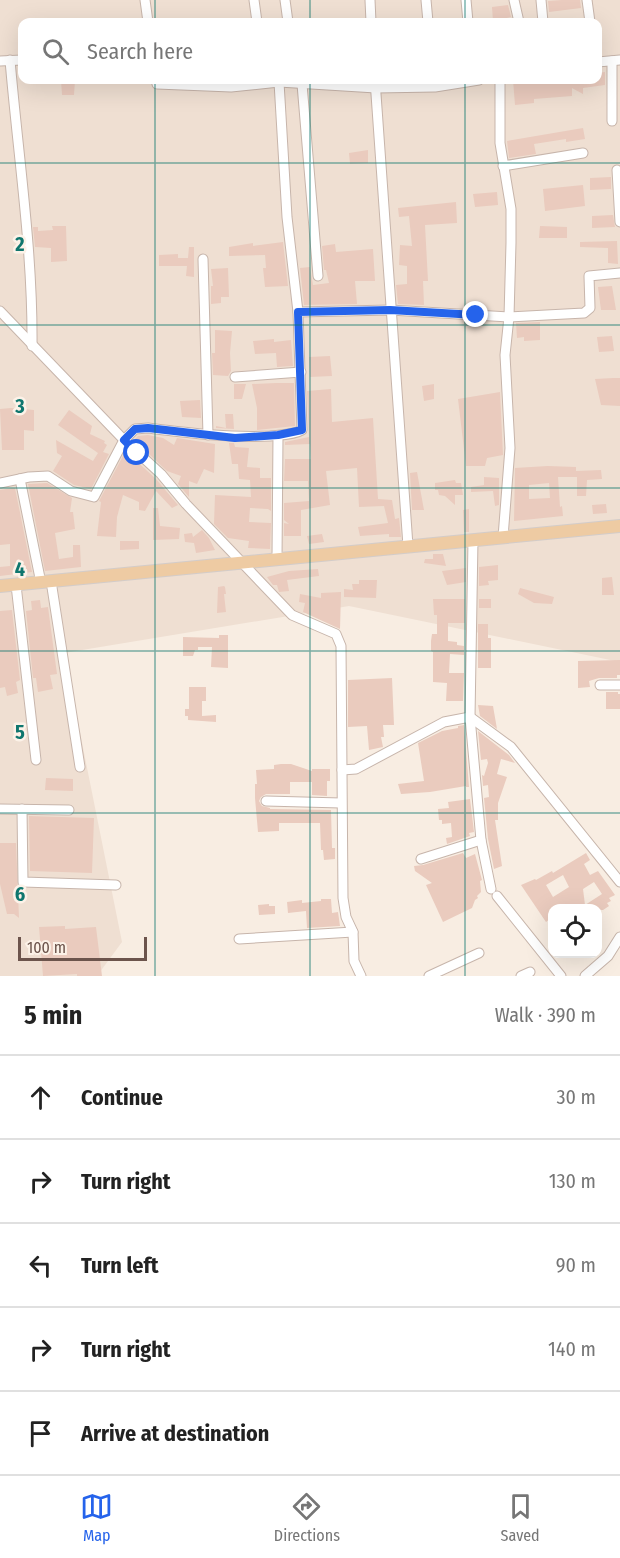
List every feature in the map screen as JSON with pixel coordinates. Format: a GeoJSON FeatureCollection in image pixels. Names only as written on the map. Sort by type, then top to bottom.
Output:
{"type":"FeatureCollection","features":[{"type":"Feature","properties":{"kind":"main road"},"geometry":{"type":"LineString","coordinates":[[0,586],[620,525]]}},
{"type":"Feature","properties":{"kind":"street"},"geometry":{"type":"LineString","coordinates":[[145,0],[147,18]]}},
{"type":"Feature","properties":{"kind":"street"},"geometry":{"type":"LineString","coordinates":[[254,0],[256,18]]}},
{"type":"Feature","properties":{"kind":"street"},"geometry":{"type":"LineString","coordinates":[[285,0],[287,18]]}},
{"type":"Feature","properties":{"kind":"street"},"geometry":{"type":"LineString","coordinates":[[370,0],[371,18]]}},
{"type":"Feature","properties":{"kind":"street"},"geometry":{"type":"LineString","coordinates":[[426,0],[428,18]]}},
{"type":"Feature","properties":{"kind":"street"},"geometry":{"type":"LineString","coordinates":[[466,0],[468,18]]}},
{"type":"Feature","properties":{"kind":"street"},"geometry":{"type":"LineString","coordinates":[[514,0],[518,18]]}},
{"type":"Feature","properties":{"kind":"street"},"geometry":{"type":"LineString","coordinates":[[541,0],[543,18]]}},
{"type":"Feature","properties":{"kind":"street"},"geometry":{"type":"LineString","coordinates":[[587,0],[589,18]]}},
{"type":"Feature","properties":{"kind":"street"},"geometry":{"type":"LineString","coordinates":[[5,60],[27,237],[33,320],[32,346]]}},
{"type":"Feature","properties":{"kind":"street"},"geometry":{"type":"LineString","coordinates":[[612,121],[616,61]]}},
{"type":"Feature","properties":{"kind":"street"},"geometry":{"type":"LineString","coordinates":[[157,84],[231,87],[248,84]]}},
{"type":"Feature","properties":{"kind":"street"},"geometry":{"type":"LineString","coordinates":[[0,483],[48,476],[71,491],[94,497],[124,440],[135,429],[148,428],[235,438],[278,435],[302,430],[298,312],[287,217],[279,84]]}},
{"type":"Feature","properties":{"kind":"street"},"geometry":{"type":"LineString","coordinates":[[298,84],[318,276]]}},
{"type":"Feature","properties":{"kind":"street"},"geometry":{"type":"LineString","coordinates":[[375,84],[408,546]]}},
{"type":"Feature","properties":{"kind":"street"},"geometry":{"type":"LineString","coordinates":[[500,84],[500,143],[511,209],[509,317],[505,355],[510,448],[503,537]]}},
{"type":"Feature","properties":{"kind":"street"},"geometry":{"type":"LineString","coordinates":[[503,166],[583,153]]}},
{"type":"Feature","properties":{"kind":"street"},"geometry":{"type":"LineString","coordinates":[[617,170],[620,222]]}},
{"type":"Feature","properties":{"kind":"street"},"geometry":{"type":"LineString","coordinates":[[203,259],[208,435]]}},
{"type":"Feature","properties":{"kind":"street"},"geometry":{"type":"LineString","coordinates":[[298,312],[390,310],[509,317],[588,312],[590,308],[589,276],[620,273]]}},
{"type":"Feature","properties":{"kind":"street"},"geometry":{"type":"LineString","coordinates":[[0,311],[124,440],[161,474],[292,615],[336,634],[341,646],[341,802],[344,898],[346,917],[352,932],[354,961],[361,976]]}},
{"type":"Feature","properties":{"kind":"street"},"geometry":{"type":"LineString","coordinates":[[235,376],[301,372]]}},
{"type":"Feature","properties":{"kind":"street"},"geometry":{"type":"LineString","coordinates":[[277,559],[278,435]]}},
{"type":"Feature","properties":{"kind":"street"},"geometry":{"type":"LineString","coordinates":[[20,479],[46,582],[80,767]]}},
{"type":"Feature","properties":{"kind":"street"},"geometry":{"type":"LineString","coordinates":[[473,540],[470,717],[481,840],[494,892],[561,976]]}},
{"type":"Feature","properties":{"kind":"street"},"geometry":{"type":"LineString","coordinates":[[16,585],[36,760]]}},
{"type":"Feature","properties":{"kind":"street"},"geometry":{"type":"LineString","coordinates":[[600,685],[620,685]]}},
{"type":"Feature","properties":{"kind":"street"},"geometry":{"type":"LineString","coordinates":[[342,770],[356,770],[444,722],[470,717],[512,747],[620,882]]}},
{"type":"Feature","properties":{"kind":"street"},"geometry":{"type":"LineString","coordinates":[[266,801],[341,802]]}},
{"type":"Feature","properties":{"kind":"street"},"geometry":{"type":"LineString","coordinates":[[0,809],[69,810]]}},
{"type":"Feature","properties":{"kind":"street"},"geometry":{"type":"LineString","coordinates":[[22,809],[23,882],[116,885]]}},
{"type":"Feature","properties":{"kind":"street"},"geometry":{"type":"LineString","coordinates":[[421,859],[481,840]]}},
{"type":"Feature","properties":{"kind":"street"},"geometry":{"type":"LineString","coordinates":[[239,939],[352,932]]}},
{"type":"Feature","properties":{"kind":"street"},"geometry":{"type":"LineString","coordinates":[[585,976],[608,956],[620,937]]}},
{"type":"Feature","properties":{"kind":"street"},"geometry":{"type":"LineString","coordinates":[[429,976],[478,953]]}},
{"type":"Feature","properties":{"kind":"shaded area"},"geometry":{"type":"Polygon","coordinates":[[[0,0],[620,0],[620,662],[349,606],[64,653],[122,942],[97,976],[0,976],[0,0]]]}},
{"type":"Feature","properties":{"kind":"building"},"geometry":{"type":"Polygon","coordinates":[[[580,0],[581,8],[549,12],[548,1],[580,0]]]}},
{"type":"Feature","properties":{"kind":"building"},"geometry":{"type":"Polygon","coordinates":[[[508,5],[511,17],[493,18],[492,7],[508,5]]]}},
{"type":"Feature","properties":{"kind":"building"},"geometry":{"type":"Polygon","coordinates":[[[602,72],[605,72],[605,85],[583,88],[583,94],[572,88],[572,96],[534,99],[534,103],[515,105],[513,84],[602,84],[602,72]]]}},
{"type":"Feature","properties":{"kind":"building"},"geometry":{"type":"Polygon","coordinates":[[[61,84],[75,84],[74,95],[62,95],[61,84]]]}},
{"type":"Feature","properties":{"kind":"building"},"geometry":{"type":"Polygon","coordinates":[[[583,128],[585,139],[566,142],[566,139],[534,144],[536,154],[509,158],[507,141],[583,128]]]}},
{"type":"Feature","properties":{"kind":"building"},"geometry":{"type":"Polygon","coordinates":[[[368,150],[368,163],[350,164],[349,153],[368,150]]]}},
{"type":"Feature","properties":{"kind":"building"},"geometry":{"type":"Polygon","coordinates":[[[611,177],[611,189],[590,190],[590,178],[611,177]]]}},
{"type":"Feature","properties":{"kind":"building"},"geometry":{"type":"Polygon","coordinates":[[[583,185],[585,206],[545,211],[543,189],[583,185]]]}},
{"type":"Feature","properties":{"kind":"building"},"geometry":{"type":"Polygon","coordinates":[[[497,192],[498,205],[475,207],[473,194],[497,192]]]}},
{"type":"Feature","properties":{"kind":"building"},"geometry":{"type":"Polygon","coordinates":[[[456,202],[457,223],[425,225],[428,281],[423,281],[424,305],[398,304],[396,285],[407,284],[407,266],[399,265],[400,245],[412,246],[409,216],[399,217],[398,208],[456,202]]]}},
{"type":"Feature","properties":{"kind":"building"},"geometry":{"type":"Polygon","coordinates":[[[613,215],[615,227],[592,228],[592,216],[613,215]]]}},
{"type":"Feature","properties":{"kind":"building"},"geometry":{"type":"Polygon","coordinates":[[[52,226],[66,226],[67,261],[51,262],[51,248],[35,247],[33,227],[38,227],[38,231],[53,230],[52,226]]]}},
{"type":"Feature","properties":{"kind":"building"},"geometry":{"type":"Polygon","coordinates":[[[540,226],[567,227],[567,238],[539,238],[540,226]]]}},
{"type":"Feature","properties":{"kind":"building"},"geometry":{"type":"Polygon","coordinates":[[[617,241],[618,264],[608,263],[608,248],[580,247],[580,242],[617,241]]]}},
{"type":"Feature","properties":{"kind":"building"},"geometry":{"type":"Polygon","coordinates":[[[283,242],[288,286],[265,287],[263,268],[266,268],[265,255],[229,256],[229,247],[283,242]]]}},
{"type":"Feature","properties":{"kind":"building"},"geometry":{"type":"Polygon","coordinates":[[[335,244],[336,252],[373,249],[375,281],[355,281],[357,304],[304,305],[300,268],[310,267],[313,285],[329,283],[326,270],[324,270],[322,246],[335,244]]]}},
{"type":"Feature","properties":{"kind":"building"},"geometry":{"type":"Polygon","coordinates":[[[189,247],[194,247],[194,277],[186,276],[187,266],[159,266],[159,255],[178,254],[178,258],[188,258],[189,247]]]}},
{"type":"Feature","properties":{"kind":"building"},"geometry":{"type":"Polygon","coordinates":[[[228,268],[229,297],[221,297],[221,303],[211,304],[211,286],[213,286],[211,269],[228,268]]]}},
{"type":"Feature","properties":{"kind":"building"},"geometry":{"type":"Polygon","coordinates":[[[612,286],[616,310],[601,310],[598,287],[612,286]]]}},
{"type":"Feature","properties":{"kind":"building"},"geometry":{"type":"Polygon","coordinates":[[[540,322],[540,340],[524,341],[524,337],[517,338],[516,323],[540,322]]]}},
{"type":"Feature","properties":{"kind":"building"},"geometry":{"type":"Polygon","coordinates":[[[215,330],[232,331],[231,371],[228,376],[213,375],[212,353],[215,353],[215,330]]]}},
{"type":"Feature","properties":{"kind":"building"},"geometry":{"type":"Polygon","coordinates":[[[612,336],[614,351],[599,352],[597,337],[612,336]]]}},
{"type":"Feature","properties":{"kind":"building"},"geometry":{"type":"Polygon","coordinates":[[[274,339],[274,342],[291,340],[293,366],[277,367],[276,353],[255,354],[253,341],[274,339]]]}},
{"type":"Feature","properties":{"kind":"building"},"geometry":{"type":"Polygon","coordinates":[[[330,356],[332,376],[310,377],[309,357],[330,356]]]}},
{"type":"Feature","properties":{"kind":"building"},"geometry":{"type":"Polygon","coordinates":[[[620,378],[620,406],[601,405],[595,379],[620,378]]]}},
{"type":"Feature","properties":{"kind":"building"},"geometry":{"type":"Polygon","coordinates":[[[294,383],[295,426],[257,430],[257,408],[252,384],[294,383]]]}},
{"type":"Feature","properties":{"kind":"building"},"geometry":{"type":"Polygon","coordinates":[[[234,384],[246,384],[242,399],[234,399],[234,384]]]}},
{"type":"Feature","properties":{"kind":"building"},"geometry":{"type":"Polygon","coordinates":[[[434,384],[434,399],[424,401],[422,386],[434,384]]]}},
{"type":"Feature","properties":{"kind":"building"},"geometry":{"type":"Polygon","coordinates":[[[331,389],[332,422],[373,418],[378,499],[392,500],[395,519],[399,518],[401,537],[389,537],[389,534],[360,536],[358,527],[388,523],[384,506],[359,507],[357,468],[326,471],[330,505],[301,510],[301,536],[284,536],[284,523],[289,524],[284,520],[284,503],[309,501],[308,481],[284,481],[285,459],[311,459],[310,444],[285,445],[285,442],[309,437],[307,391],[331,389]]]}},
{"type":"Feature","properties":{"kind":"building"},"geometry":{"type":"Polygon","coordinates":[[[500,392],[503,455],[487,458],[485,466],[466,466],[458,399],[500,392]]]}},
{"type":"Feature","properties":{"kind":"building"},"geometry":{"type":"Polygon","coordinates":[[[200,400],[201,418],[182,417],[180,401],[200,400]]]}},
{"type":"Feature","properties":{"kind":"building"},"geometry":{"type":"Polygon","coordinates":[[[0,409],[34,410],[34,431],[24,430],[24,450],[2,450],[0,409]]]}},
{"type":"Feature","properties":{"kind":"building"},"geometry":{"type":"Polygon","coordinates":[[[69,410],[92,426],[90,434],[105,441],[107,445],[103,452],[109,454],[91,489],[74,485],[53,471],[62,456],[57,453],[56,440],[93,461],[98,453],[58,425],[69,410]]]}},
{"type":"Feature","properties":{"kind":"building"},"geometry":{"type":"Polygon","coordinates":[[[225,414],[233,414],[234,429],[216,428],[216,426],[226,428],[225,414]]]}},
{"type":"Feature","properties":{"kind":"building"},"geometry":{"type":"Polygon","coordinates":[[[138,436],[163,438],[174,445],[177,438],[215,444],[214,473],[204,469],[197,484],[189,481],[189,497],[178,484],[181,476],[167,471],[134,440],[138,436]]]}},
{"type":"Feature","properties":{"kind":"building"},"geometry":{"type":"Polygon","coordinates":[[[229,443],[234,443],[235,447],[249,448],[247,467],[260,468],[260,478],[271,478],[271,511],[250,508],[249,522],[271,523],[270,549],[248,548],[249,541],[228,538],[214,524],[215,495],[251,497],[250,480],[239,479],[238,464],[232,464],[229,443]]]}},
{"type":"Feature","properties":{"kind":"building"},"geometry":{"type":"Polygon","coordinates":[[[124,454],[131,458],[131,456],[156,479],[178,505],[172,508],[156,491],[145,511],[139,510],[139,502],[123,495],[117,517],[116,537],[97,536],[101,502],[99,501],[124,454]]]}},
{"type":"Feature","properties":{"kind":"building"},"geometry":{"type":"Polygon","coordinates":[[[548,466],[576,467],[576,471],[601,470],[602,479],[587,480],[586,496],[577,496],[577,477],[558,477],[560,507],[562,506],[563,516],[514,521],[515,468],[548,466]],[[549,483],[529,485],[529,499],[550,498],[549,483]]]}},
{"type":"Feature","properties":{"kind":"building"},"geometry":{"type":"Polygon","coordinates":[[[417,472],[424,510],[412,510],[410,473],[417,472]]]}},
{"type":"Feature","properties":{"kind":"building"},"geometry":{"type":"Polygon","coordinates":[[[484,477],[499,478],[499,505],[495,506],[493,491],[471,492],[471,487],[484,485],[484,477]]]}},
{"type":"Feature","properties":{"kind":"building"},"geometry":{"type":"Polygon","coordinates":[[[455,480],[456,483],[461,483],[463,495],[455,495],[455,505],[445,496],[439,495],[438,490],[435,490],[435,483],[455,480]]]}},
{"type":"Feature","properties":{"kind":"building"},"geometry":{"type":"Polygon","coordinates":[[[47,483],[72,498],[70,512],[73,512],[75,529],[55,533],[59,559],[73,557],[73,545],[80,545],[81,567],[45,571],[28,484],[47,483]]]}},
{"type":"Feature","properties":{"kind":"building"},"geometry":{"type":"Polygon","coordinates":[[[15,488],[32,572],[0,576],[0,567],[10,566],[10,544],[0,545],[0,490],[15,488]]]}},
{"type":"Feature","properties":{"kind":"building"},"geometry":{"type":"Polygon","coordinates":[[[606,504],[607,513],[593,514],[592,505],[606,504]]]}},
{"type":"Feature","properties":{"kind":"building"},"geometry":{"type":"Polygon","coordinates":[[[153,508],[158,508],[160,526],[180,528],[179,539],[153,540],[153,508]]]}},
{"type":"Feature","properties":{"kind":"building"},"geometry":{"type":"Polygon","coordinates":[[[469,509],[469,532],[464,532],[463,510],[469,509]]]}},
{"type":"Feature","properties":{"kind":"building"},"geometry":{"type":"Polygon","coordinates":[[[202,530],[215,550],[196,553],[194,543],[185,542],[184,534],[192,533],[193,537],[202,530]]]}},
{"type":"Feature","properties":{"kind":"building"},"geometry":{"type":"Polygon","coordinates":[[[322,534],[324,542],[309,544],[307,536],[322,534]]]}},
{"type":"Feature","properties":{"kind":"building"},"geometry":{"type":"Polygon","coordinates":[[[120,541],[139,541],[139,549],[120,550],[120,541]]]}},
{"type":"Feature","properties":{"kind":"building"},"geometry":{"type":"Polygon","coordinates":[[[433,554],[443,554],[446,566],[424,563],[425,559],[433,559],[433,554]]]}},
{"type":"Feature","properties":{"kind":"building"},"geometry":{"type":"Polygon","coordinates":[[[498,565],[498,580],[488,581],[489,585],[479,586],[479,567],[498,565]]]}},
{"type":"Feature","properties":{"kind":"building"},"geometry":{"type":"Polygon","coordinates":[[[466,568],[466,582],[447,585],[442,571],[466,568]]]}},
{"type":"Feature","properties":{"kind":"building"},"geometry":{"type":"Polygon","coordinates":[[[318,569],[319,576],[287,580],[289,591],[279,592],[277,585],[273,585],[267,577],[289,571],[318,569]]]}},
{"type":"Feature","properties":{"kind":"building"},"geometry":{"type":"Polygon","coordinates":[[[612,577],[614,595],[602,595],[602,578],[612,577]]]}},
{"type":"Feature","properties":{"kind":"building"},"geometry":{"type":"Polygon","coordinates":[[[359,580],[377,580],[376,598],[344,597],[344,589],[353,590],[352,584],[359,584],[359,580]]]}},
{"type":"Feature","properties":{"kind":"building"},"geometry":{"type":"Polygon","coordinates":[[[224,586],[226,612],[217,613],[218,587],[224,586]]]}},
{"type":"Feature","properties":{"kind":"building"},"geometry":{"type":"Polygon","coordinates":[[[520,588],[554,597],[552,604],[534,603],[518,594],[520,588]]]}},
{"type":"Feature","properties":{"kind":"building"},"geometry":{"type":"Polygon","coordinates":[[[341,592],[340,629],[303,612],[305,603],[299,602],[300,594],[321,598],[321,593],[341,592]]]}},
{"type":"Feature","properties":{"kind":"building"},"geometry":{"type":"Polygon","coordinates":[[[433,599],[465,599],[465,623],[448,623],[448,641],[464,646],[464,655],[450,654],[449,673],[464,673],[463,701],[446,701],[447,683],[433,682],[431,641],[432,634],[437,634],[437,615],[434,615],[433,599]]]}},
{"type":"Feature","properties":{"kind":"building"},"geometry":{"type":"Polygon","coordinates":[[[479,599],[491,599],[491,608],[479,608],[479,599]]]}},
{"type":"Feature","properties":{"kind":"building"},"geometry":{"type":"Polygon","coordinates":[[[40,600],[41,608],[48,607],[57,674],[50,675],[53,689],[38,692],[36,678],[33,678],[26,611],[32,610],[31,601],[40,600]]]}},
{"type":"Feature","properties":{"kind":"building"},"geometry":{"type":"Polygon","coordinates":[[[12,610],[20,680],[16,682],[18,693],[7,696],[5,687],[0,688],[0,611],[12,610]]]}},
{"type":"Feature","properties":{"kind":"building"},"geometry":{"type":"Polygon","coordinates":[[[478,624],[488,624],[488,638],[491,638],[491,668],[478,668],[478,624]]]}},
{"type":"Feature","properties":{"kind":"building"},"geometry":{"type":"Polygon","coordinates":[[[219,635],[228,635],[228,668],[211,667],[212,647],[198,647],[193,656],[183,656],[183,637],[219,638],[219,635]]]}},
{"type":"Feature","properties":{"kind":"building"},"geometry":{"type":"Polygon","coordinates":[[[620,660],[620,675],[617,675],[617,678],[599,678],[589,681],[590,687],[578,688],[578,661],[620,660]]]}},
{"type":"Feature","properties":{"kind":"building"},"geometry":{"type":"Polygon","coordinates":[[[392,678],[394,725],[383,725],[384,737],[381,737],[383,747],[369,750],[367,726],[348,727],[348,680],[392,678]]]}},
{"type":"Feature","properties":{"kind":"building"},"geometry":{"type":"Polygon","coordinates":[[[189,687],[206,687],[206,701],[202,701],[202,716],[216,715],[216,722],[188,720],[188,716],[185,716],[185,709],[189,709],[189,687]]]}},
{"type":"Feature","properties":{"kind":"building"},"geometry":{"type":"Polygon","coordinates":[[[606,692],[620,694],[620,709],[606,709],[606,692]]]}},
{"type":"Feature","properties":{"kind":"building"},"geometry":{"type":"Polygon","coordinates":[[[478,705],[493,706],[497,729],[480,716],[478,705]]]}},
{"type":"Feature","properties":{"kind":"building"},"geometry":{"type":"Polygon","coordinates":[[[464,725],[469,787],[401,794],[398,784],[424,781],[418,743],[442,731],[464,725]]]}},
{"type":"Feature","properties":{"kind":"building"},"geometry":{"type":"Polygon","coordinates":[[[478,731],[509,755],[515,763],[501,759],[497,774],[507,777],[498,803],[498,820],[495,820],[502,866],[494,869],[484,798],[489,797],[488,785],[483,786],[482,775],[484,776],[488,763],[487,759],[481,760],[478,731]]]}},
{"type":"Feature","properties":{"kind":"building"},"geometry":{"type":"Polygon","coordinates":[[[291,764],[312,771],[312,769],[330,769],[327,796],[312,795],[312,782],[290,782],[290,794],[266,794],[259,801],[262,806],[270,809],[331,810],[332,848],[335,848],[335,859],[324,860],[323,850],[321,850],[320,823],[279,823],[279,831],[258,832],[255,798],[256,770],[274,769],[274,765],[291,764]]]}},
{"type":"Feature","properties":{"kind":"building"},"geometry":{"type":"Polygon","coordinates":[[[46,778],[73,779],[73,791],[45,790],[46,778]]]}},
{"type":"Feature","properties":{"kind":"building"},"geometry":{"type":"Polygon","coordinates":[[[470,799],[474,832],[469,833],[470,836],[447,844],[446,838],[452,837],[451,823],[442,824],[442,820],[439,820],[438,809],[449,808],[448,802],[470,799]]]}},
{"type":"Feature","properties":{"kind":"building"},"geometry":{"type":"Polygon","coordinates":[[[29,816],[94,818],[92,873],[30,871],[29,816]]]}},
{"type":"Feature","properties":{"kind":"building"},"geometry":{"type":"Polygon","coordinates":[[[0,843],[16,843],[19,918],[14,914],[7,914],[0,884],[0,843]]]}},
{"type":"Feature","properties":{"kind":"building"},"geometry":{"type":"Polygon","coordinates":[[[463,853],[466,858],[475,854],[482,880],[480,881],[481,892],[472,908],[443,922],[426,885],[432,883],[415,871],[414,866],[463,853]]]}},
{"type":"Feature","properties":{"kind":"building"},"geometry":{"type":"Polygon","coordinates":[[[586,853],[590,860],[584,864],[590,875],[598,871],[615,895],[609,898],[611,901],[607,903],[609,906],[603,910],[602,904],[587,904],[602,894],[594,882],[583,889],[585,904],[548,904],[548,920],[546,922],[521,885],[552,871],[553,873],[586,853]],[[563,875],[546,885],[553,897],[569,887],[563,875]]]}},
{"type":"Feature","properties":{"kind":"building"},"geometry":{"type":"Polygon","coordinates":[[[321,899],[331,899],[332,913],[338,912],[340,926],[307,928],[306,911],[288,913],[287,902],[302,900],[302,903],[321,901],[321,899]]]}},
{"type":"Feature","properties":{"kind":"building"},"geometry":{"type":"Polygon","coordinates":[[[269,904],[269,906],[275,906],[275,914],[259,915],[258,905],[269,904]]]}},
{"type":"Feature","properties":{"kind":"building"},"geometry":{"type":"Polygon","coordinates":[[[65,926],[65,929],[96,927],[102,976],[77,976],[77,974],[43,976],[39,927],[65,926]]]}},
{"type":"Feature","properties":{"kind":"route"},"geometry":{"type":"LineString","coordinates":[[137,453],[124,440],[135,429],[148,428],[235,438],[278,435],[302,430],[298,312],[390,310],[476,315]]}}]}
